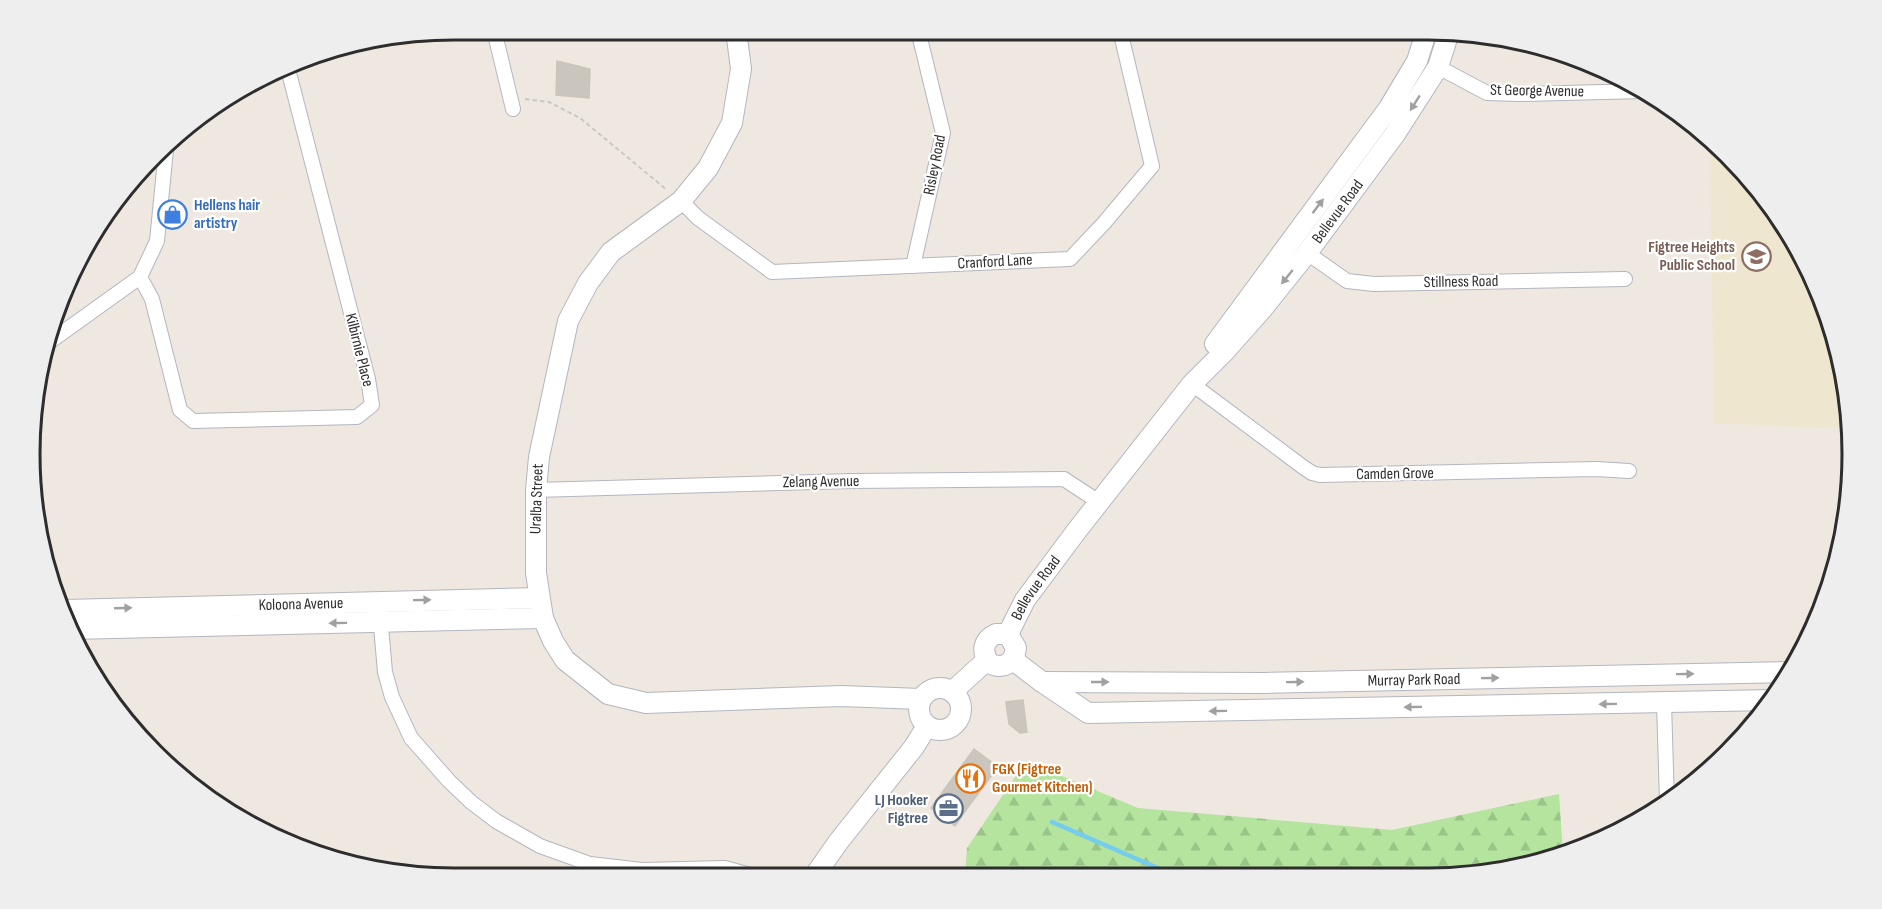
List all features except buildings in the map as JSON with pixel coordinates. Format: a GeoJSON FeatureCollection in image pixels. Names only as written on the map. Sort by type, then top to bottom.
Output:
{"type":"FeatureCollection","features":[{"type":"Feature","properties":{"kind":"street"},"geometry":{"type":"LineString","coordinates":[[496,40],[512,104]]}},
{"type":"Feature","properties":{"kind":"street","name":"Uralba Street"},"geometry":{"type":"LineString","coordinates":[[737,40],[741,69],[732,123],[708,168],[681,201],[611,252],[588,283],[568,321],[538,457],[536,573],[543,618],[553,641],[565,660],[608,694],[646,703],[841,696],[921,699]]}},
{"type":"Feature","properties":{"kind":"street","name":"Risley Road"},"geometry":{"type":"LineString","coordinates":[[913,266],[943,133],[920,40]]}},
{"type":"Feature","properties":{"kind":"street","name":"Cranford Lane"},"geometry":{"type":"LineString","coordinates":[[681,201],[699,218],[772,272],[1070,259],[1152,166],[1122,40]]}},
{"type":"Feature","properties":{"kind":"street","name":"Bellevue Road"},"geometry":{"type":"LineString","coordinates":[[1196,379],[1212,349],[1389,108],[1417,61],[1424,40]]}},
{"type":"Feature","properties":{"kind":"street","name":"Bellevue Road"},"geometry":{"type":"LineString","coordinates":[[1008,634],[1025,600],[1099,502],[1196,379],[1255,317],[1307,253],[1395,134],[1438,67],[1446,41]]}},
{"type":"Feature","properties":{"kind":"street","name":"St George Avenue"},"geometry":{"type":"LineString","coordinates":[[1438,67],[1487,93],[1626,91]]}},
{"type":"Feature","properties":{"kind":"street","name":"Kilbirnie Place"},"geometry":{"type":"LineString","coordinates":[[140,277],[152,299],[180,410],[193,421],[357,417],[372,405],[368,379],[290,75]]}},
{"type":"Feature","properties":{"kind":"street"},"geometry":{"type":"LineString","coordinates":[[58,337],[140,277],[157,241],[165,159]]}},
{"type":"Feature","properties":{"kind":"street","name":"Stillness Road"},"geometry":{"type":"LineString","coordinates":[[1307,253],[1347,281],[1374,284],[1625,279]]}},
{"type":"Feature","properties":{"kind":"street","name":"Camden Grove"},"geometry":{"type":"LineString","coordinates":[[1196,379],[1303,467],[1320,475],[1596,469],[1629,471]]}},
{"type":"Feature","properties":{"kind":"street","name":"Zelang Avenue"},"geometry":{"type":"LineString","coordinates":[[536,490],[851,481],[1064,479],[1099,502]]}},
{"type":"Feature","properties":{"kind":"street","name":"Koloona Avenue"},"geometry":{"type":"LineString","coordinates":[[79,628],[167,617],[380,601],[539,598]]}},
{"type":"Feature","properties":{"kind":"street"},"geometry":{"type":"LineString","coordinates":[[380,601],[386,672],[401,720],[411,738],[449,782],[496,821],[540,846],[590,864],[625,868]]}},
{"type":"Feature","properties":{"kind":"street","name":"Koloona Avenue"},"geometry":{"type":"LineString","coordinates":[[71,610],[167,617],[381,622],[543,618]]}},
{"type":"Feature","properties":{"kind":"street"},"geometry":{"type":"LineString","coordinates":[[996,634],[1008,634],[1016,648],[1013,660],[1000,667],[994,665],[983,653],[985,643],[996,634]]}},
{"type":"Feature","properties":{"kind":"street"},"geometry":{"type":"LineString","coordinates":[[952,692],[987,660]]}},
{"type":"Feature","properties":{"kind":"street","name":"Murray Park Road"},"geometry":{"type":"LineString","coordinates":[[1013,660],[1041,682],[1088,713],[1761,700]]}},
{"type":"Feature","properties":{"kind":"street","name":"Murray Park Road"},"geometry":{"type":"LineString","coordinates":[[1041,682],[1263,683],[1780,672]]}},
{"type":"Feature","properties":{"kind":"street"},"geometry":{"type":"LineString","coordinates":[[1262,710],[1263,683]]}},
{"type":"Feature","properties":{"kind":"street"},"geometry":{"type":"LineString","coordinates":[[939,688],[952,692],[960,704],[958,718],[948,728],[933,729],[927,726],[919,713],[921,699],[932,690],[939,688]]}},
{"type":"Feature","properties":{"kind":"street"},"geometry":{"type":"LineString","coordinates":[[1664,703],[1667,793]]}},
{"type":"Feature","properties":{"kind":"street"},"geometry":{"type":"LineString","coordinates":[[820,868],[914,747],[927,726]]}},
{"type":"Feature","properties":{"kind":"path"},"geometry":{"type":"LineString","coordinates":[[512,104],[549,102],[580,118],[681,201]]}},
{"type":"Feature","properties":{"kind":"shaded area","name":"Figtree Heights Public School"},"geometry":{"type":"Polygon","coordinates":[[[1710,153],[1756,202],[1772,224],[1799,271],[1820,321],[1834,374],[1841,427],[1821,428],[1714,423],[1710,153]]]}},
{"type":"Feature","properties":{"kind":"green space"},"geometry":{"type":"Polygon","coordinates":[[[1026,761],[1138,808],[1392,830],[1559,794],[1562,846],[1508,861],[1455,868],[966,868],[967,848],[1026,761]]]}},
{"type":"Feature","properties":{"kind":"waterway"},"geometry":{"type":"LineString","coordinates":[[1052,822],[1158,868]]}},
{"type":"Feature","properties":{"kind":"place","name":"Hellens hair artistry"},"geometry":{"type":"Point","coordinates":[173,214]}},
{"type":"Feature","properties":{"kind":"place","name":"Figtree Heights Public School"},"geometry":{"type":"Point","coordinates":[1756,256]}},
{"type":"Feature","properties":{"kind":"place","name":"FGK (Figtree Gourmet Kitchen)"},"geometry":{"type":"Point","coordinates":[971,778]}},
{"type":"Feature","properties":{"kind":"place","name":"LJ Hooker Figtree"},"geometry":{"type":"Point","coordinates":[949,809]}}]}
